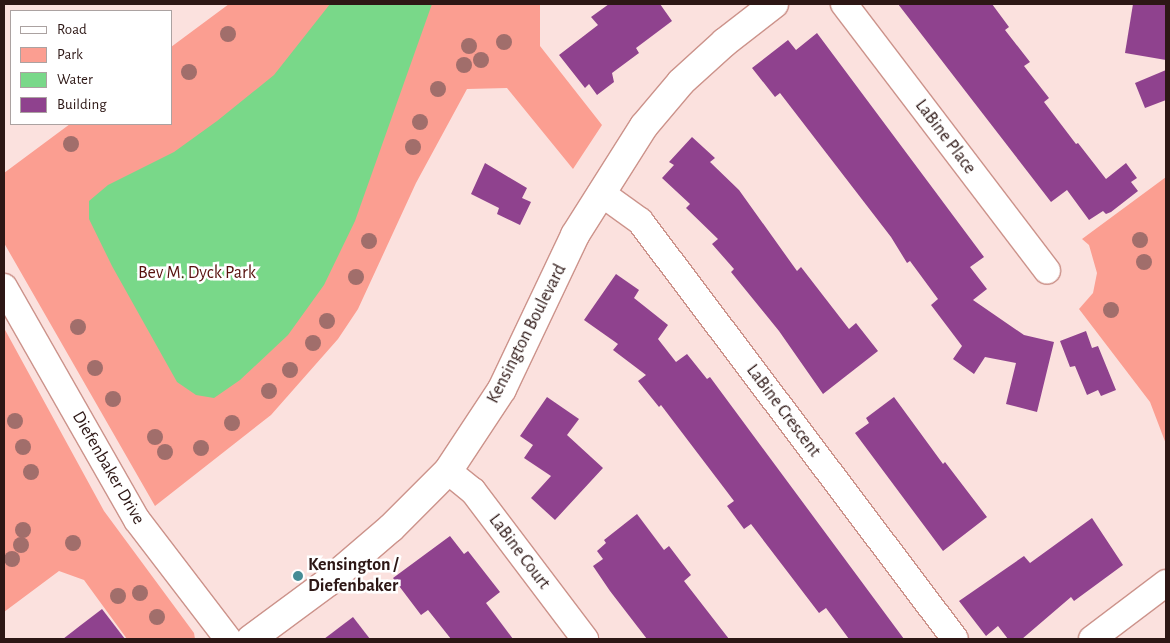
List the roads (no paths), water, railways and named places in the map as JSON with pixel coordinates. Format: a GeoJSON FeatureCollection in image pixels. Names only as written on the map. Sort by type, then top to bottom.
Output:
{"type":"FeatureCollection","features":[{"type":"Feature","properties":{"kind":"main road","name":"Kensington Boulevard"},"geometry":{"type":"LineString","coordinates":[[251,639],[328,582],[391,528],[448,471],[502,389],[575,235],[644,126],[681,82],[725,42],[774,4]]}},
{"type":"Feature","properties":{"kind":"street","name":"LaBine Place"},"geometry":{"type":"LineString","coordinates":[[844,4],[1047,270]]}},
{"type":"Feature","properties":{"kind":"street","name":"LaBine Crescent"},"geometry":{"type":"LineString","coordinates":[[601,193],[640,221],[956,639]]}},
{"type":"Feature","properties":{"kind":"street","name":"Diefenbaker Drive"},"geometry":{"type":"LineString","coordinates":[[4,287],[137,520],[228,639]]}},
{"type":"Feature","properties":{"kind":"street","name":"LaBine Court"},"geometry":{"type":"LineString","coordinates":[[448,471],[473,491],[585,639]]}},
{"type":"Feature","properties":{"kind":"street"},"geometry":{"type":"LineString","coordinates":[[1092,639],[1166,583]]}},
{"type":"Feature","properties":{"kind":"water"},"geometry":{"type":"Polygon","coordinates":[[[330,4],[432,4],[355,221],[324,285],[288,335],[240,380],[214,398],[196,395],[177,382],[112,266],[89,219],[89,201],[108,185],[174,152],[217,121],[274,75],[330,4]]]}},
{"type":"Feature","properties":{"kind":"place","name":"Kensington / Diefenbaker"},"geometry":{"type":"Point","coordinates":[298,576]}},
{"type":"Feature","properties":{"kind":"park label","name":"Bev M. Dyck Park"},"geometry":{"type":"Point","coordinates":[197,273]}}]}
